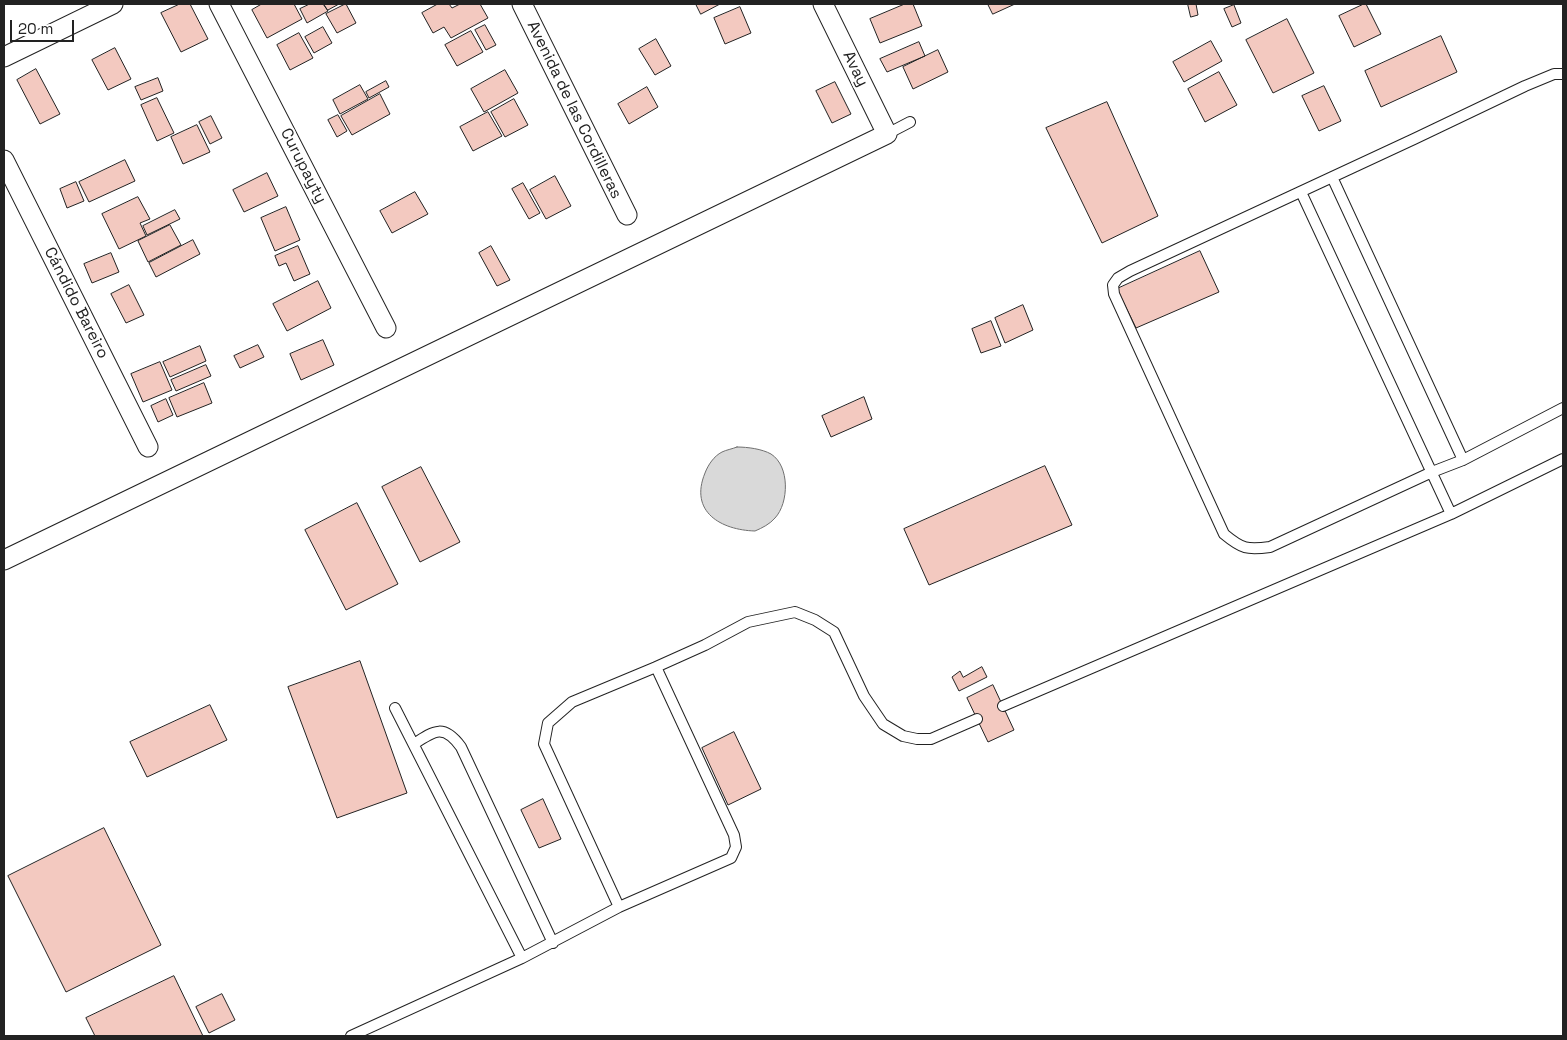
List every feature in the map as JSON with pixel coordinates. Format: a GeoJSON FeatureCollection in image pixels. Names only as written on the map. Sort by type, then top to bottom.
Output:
{"type":"FeatureCollection","features":[{"type":"Feature","properties":{"kind":"street"},"geometry":{"type":"LineString","coordinates":[[4,57],[113,4]]}},
{"type":"Feature","properties":{"kind":"street","name":"Curupayty"},"geometry":{"type":"LineString","coordinates":[[219,4],[386,328]]}},
{"type":"Feature","properties":{"kind":"street","name":"Avenida de las Cordilleras"},"geometry":{"type":"LineString","coordinates":[[522,4],[627,215]]}},
{"type":"Feature","properties":{"kind":"street","name":"Avay"},"geometry":{"type":"LineString","coordinates":[[823,4],[887,134]]}},
{"type":"Feature","properties":{"kind":"street"},"geometry":{"type":"LineString","coordinates":[[4,560],[887,134]]}},
{"type":"Feature","properties":{"kind":"street","name":"Cándido Bareiro"},"geometry":{"type":"LineString","coordinates":[[4,160],[148,447]]}},
{"type":"Feature","properties":{"kind":"lane"},"geometry":{"type":"LineString","coordinates":[[1563,74],[1554,74],[1525,86],[1130,271],[1118,278],[1113,285],[1114,294],[1224,534],[1238,546],[1253,549],[1270,547],[1432,472],[1463,460],[1563,408]]}},
{"type":"Feature","properties":{"kind":"lane"},"geometry":{"type":"LineString","coordinates":[[887,134],[910,122]]}},
{"type":"Feature","properties":{"kind":"lane"},"geometry":{"type":"LineString","coordinates":[[1332,177],[1463,460]]}},
{"type":"Feature","properties":{"kind":"lane"},"geometry":{"type":"LineString","coordinates":[[1301,192],[1451,514]]}},
{"type":"Feature","properties":{"kind":"lane"},"geometry":{"type":"LineString","coordinates":[[1003,706],[1451,514],[1563,459]]}},
{"type":"Feature","properties":{"kind":"lane"},"geometry":{"type":"LineString","coordinates":[[619,907],[544,744],[548,723],[572,702],[705,645],[748,622],[796,612],[815,620],[834,632],[864,696],[883,724],[904,736],[917,739],[931,739],[977,719]]}},
{"type":"Feature","properties":{"kind":"lane"},"geometry":{"type":"LineString","coordinates":[[351,1036],[522,958],[619,907],[731,858],[736,847],[734,835],[656,667]]}},
{"type":"Feature","properties":{"kind":"lane"},"geometry":{"type":"LineString","coordinates":[[395,708],[522,958]]}},
{"type":"Feature","properties":{"kind":"lane"},"geometry":{"type":"LineString","coordinates":[[414,744],[426,736],[440,731],[452,735],[461,748],[553,943]]}},
{"type":"Feature","properties":{"kind":"shaded area"},"geometry":{"type":"Polygon","coordinates":[[[737,447],[746,447],[771,454],[782,467],[784,476],[785,494],[780,511],[771,522],[755,531],[742,530],[720,522],[711,516],[701,498],[701,487],[705,473],[714,458],[724,451],[737,447]]]}},
{"type":"Feature","properties":{"kind":"building"},"geometry":{"type":"Polygon","coordinates":[[[180,4],[190,4],[208,39],[181,52],[161,13],[180,4]]]}},
{"type":"Feature","properties":{"kind":"building"},"geometry":{"type":"Polygon","coordinates":[[[262,4],[294,4],[302,19],[267,38],[252,10],[262,4]]]}},
{"type":"Feature","properties":{"kind":"building"},"geometry":{"type":"Polygon","coordinates":[[[310,4],[323,4],[328,11],[307,23],[300,9],[310,4]]]}},
{"type":"Feature","properties":{"kind":"building"},"geometry":{"type":"Polygon","coordinates":[[[324,4],[339,4],[328,10],[324,4]]]}},
{"type":"Feature","properties":{"kind":"building"},"geometry":{"type":"Polygon","coordinates":[[[346,4],[356,23],[337,33],[326,14],[346,4]]]}},
{"type":"Feature","properties":{"kind":"building"},"geometry":{"type":"Polygon","coordinates":[[[438,4],[449,4],[452,8],[460,4],[480,4],[488,18],[451,38],[444,27],[433,33],[422,13],[438,4]]]}},
{"type":"Feature","properties":{"kind":"building"},"geometry":{"type":"Polygon","coordinates":[[[696,4],[720,4],[701,14],[696,4]]]}},
{"type":"Feature","properties":{"kind":"building"},"geometry":{"type":"Polygon","coordinates":[[[905,4],[913,4],[922,26],[880,43],[870,19],[905,4]]]}},
{"type":"Feature","properties":{"kind":"building"},"geometry":{"type":"Polygon","coordinates":[[[988,4],[1015,4],[993,14],[988,4]]]}},
{"type":"Feature","properties":{"kind":"building"},"geometry":{"type":"Polygon","coordinates":[[[1188,4],[1196,4],[1198,15],[1191,17],[1188,4]]]}},
{"type":"Feature","properties":{"kind":"building"},"geometry":{"type":"Polygon","coordinates":[[[1366,4],[1381,34],[1354,47],[1339,16],[1366,4]]]}},
{"type":"Feature","properties":{"kind":"building"},"geometry":{"type":"Polygon","coordinates":[[[1234,5],[1241,23],[1232,27],[1224,9],[1234,5]]]}},
{"type":"Feature","properties":{"kind":"building"},"geometry":{"type":"Polygon","coordinates":[[[740,7],[751,33],[725,44],[714,18],[740,7]]]}},
{"type":"Feature","properties":{"kind":"building"},"geometry":{"type":"Polygon","coordinates":[[[1287,19],[1314,73],[1273,93],[1246,40],[1287,19]]]}},
{"type":"Feature","properties":{"kind":"building"},"geometry":{"type":"Polygon","coordinates":[[[485,25],[496,45],[486,50],[475,30],[485,25]]]}},
{"type":"Feature","properties":{"kind":"building"},"geometry":{"type":"Polygon","coordinates":[[[323,27],[332,43],[314,53],[305,37],[323,27]]]}},
{"type":"Feature","properties":{"kind":"building"},"geometry":{"type":"Polygon","coordinates":[[[471,31],[483,52],[457,66],[445,45],[471,31]]]}},
{"type":"Feature","properties":{"kind":"building"},"geometry":{"type":"Polygon","coordinates":[[[299,33],[313,58],[290,70],[277,45],[299,33]]]}},
{"type":"Feature","properties":{"kind":"building"},"geometry":{"type":"Polygon","coordinates":[[[1441,36],[1457,72],[1381,107],[1365,71],[1441,36]]]}},
{"type":"Feature","properties":{"kind":"building"},"geometry":{"type":"Polygon","coordinates":[[[656,39],[671,66],[655,75],[639,49],[656,39]]]}},
{"type":"Feature","properties":{"kind":"building"},"geometry":{"type":"Polygon","coordinates":[[[1211,41],[1222,61],[1184,82],[1173,62],[1211,41]]]}},
{"type":"Feature","properties":{"kind":"building"},"geometry":{"type":"Polygon","coordinates":[[[919,42],[925,56],[887,72],[880,59],[919,42]]]}},
{"type":"Feature","properties":{"kind":"building"},"geometry":{"type":"Polygon","coordinates":[[[115,48],[131,79],[108,90],[92,60],[115,48]]]}},
{"type":"Feature","properties":{"kind":"building"},"geometry":{"type":"Polygon","coordinates":[[[938,50],[948,72],[913,89],[903,67],[938,50]]]}},
{"type":"Feature","properties":{"kind":"building"},"geometry":{"type":"Polygon","coordinates":[[[36,69],[60,114],[40,124],[17,80],[36,69]]]}},
{"type":"Feature","properties":{"kind":"building"},"geometry":{"type":"Polygon","coordinates":[[[505,70],[518,93],[484,112],[471,89],[505,70]]]}},
{"type":"Feature","properties":{"kind":"building"},"geometry":{"type":"Polygon","coordinates":[[[1219,72],[1237,105],[1205,122],[1188,89],[1219,72]]]}},
{"type":"Feature","properties":{"kind":"building"},"geometry":{"type":"Polygon","coordinates":[[[158,78],[163,91],[141,100],[135,87],[158,78]]]}},
{"type":"Feature","properties":{"kind":"building"},"geometry":{"type":"Polygon","coordinates":[[[386,81],[389,87],[369,98],[366,92],[386,81]]]}},
{"type":"Feature","properties":{"kind":"building"},"geometry":{"type":"Polygon","coordinates":[[[835,82],[851,114],[832,123],[816,91],[835,82]]]}},
{"type":"Feature","properties":{"kind":"building"},"geometry":{"type":"Polygon","coordinates":[[[360,85],[368,99],[340,114],[333,100],[360,85]]]}},
{"type":"Feature","properties":{"kind":"building"},"geometry":{"type":"Polygon","coordinates":[[[1324,86],[1341,121],[1319,131],[1302,96],[1324,86]]]}},
{"type":"Feature","properties":{"kind":"building"},"geometry":{"type":"Polygon","coordinates":[[[647,87],[658,107],[629,124],[618,104],[647,87]]]}},
{"type":"Feature","properties":{"kind":"building"},"geometry":{"type":"Polygon","coordinates":[[[380,94],[390,114],[352,135],[341,116],[380,94]]]}},
{"type":"Feature","properties":{"kind":"building"},"geometry":{"type":"Polygon","coordinates":[[[157,98],[174,133],[157,141],[141,105],[157,98]]]}},
{"type":"Feature","properties":{"kind":"building"},"geometry":{"type":"Polygon","coordinates":[[[514,99],[528,125],[505,137],[491,112],[514,99]]]}},
{"type":"Feature","properties":{"kind":"building"},"geometry":{"type":"Polygon","coordinates":[[[1107,102],[1158,216],[1102,243],[1046,128],[1107,102]]]}},
{"type":"Feature","properties":{"kind":"building"},"geometry":{"type":"Polygon","coordinates":[[[488,112],[502,136],[473,151],[460,127],[488,112]]]}},
{"type":"Feature","properties":{"kind":"building"},"geometry":{"type":"Polygon","coordinates":[[[338,115],[347,131],[337,137],[328,120],[338,115]]]}},
{"type":"Feature","properties":{"kind":"building"},"geometry":{"type":"Polygon","coordinates":[[[211,116],[222,138],[210,144],[199,122],[211,116]]]}},
{"type":"Feature","properties":{"kind":"building"},"geometry":{"type":"Polygon","coordinates":[[[197,125],[210,152],[183,164],[171,137],[197,125]]]}},
{"type":"Feature","properties":{"kind":"building"},"geometry":{"type":"Polygon","coordinates":[[[125,160],[135,181],[89,202],[79,182],[125,160]]]}},
{"type":"Feature","properties":{"kind":"building"},"geometry":{"type":"Polygon","coordinates":[[[267,173],[278,196],[244,212],[233,190],[267,173]]]}},
{"type":"Feature","properties":{"kind":"building"},"geometry":{"type":"Polygon","coordinates":[[[555,176],[571,206],[546,219],[530,190],[555,176]]]}},
{"type":"Feature","properties":{"kind":"building"},"geometry":{"type":"Polygon","coordinates":[[[76,182],[84,201],[67,208],[60,189],[76,182]]]}},
{"type":"Feature","properties":{"kind":"building"},"geometry":{"type":"Polygon","coordinates":[[[523,183],[540,213],[529,219],[512,189],[523,183]]]}},
{"type":"Feature","properties":{"kind":"building"},"geometry":{"type":"Polygon","coordinates":[[[415,192],[428,214],[392,233],[380,211],[415,192]]]}},
{"type":"Feature","properties":{"kind":"building"},"geometry":{"type":"Polygon","coordinates":[[[138,197],[150,219],[140,223],[146,236],[119,249],[102,214],[138,197]]]}},
{"type":"Feature","properties":{"kind":"building"},"geometry":{"type":"Polygon","coordinates":[[[286,207],[300,240],[275,251],[261,218],[286,207]]]}},
{"type":"Feature","properties":{"kind":"building"},"geometry":{"type":"Polygon","coordinates":[[[175,210],[180,219],[147,235],[143,226],[175,210]]]}},
{"type":"Feature","properties":{"kind":"building"},"geometry":{"type":"Polygon","coordinates":[[[170,225],[181,245],[148,262],[138,241],[170,225]]]}},
{"type":"Feature","properties":{"kind":"building"},"geometry":{"type":"Polygon","coordinates":[[[193,240],[200,254],[156,277],[149,263],[193,240]]]}},
{"type":"Feature","properties":{"kind":"building"},"geometry":{"type":"Polygon","coordinates":[[[298,246],[310,274],[294,281],[286,263],[279,266],[275,256],[298,246]]]}},
{"type":"Feature","properties":{"kind":"building"},"geometry":{"type":"Polygon","coordinates":[[[491,246],[510,280],[497,286],[479,253],[491,246]]]}},
{"type":"Feature","properties":{"kind":"building"},"geometry":{"type":"Polygon","coordinates":[[[1200,251],[1219,292],[1136,328],[1117,289],[1200,251]]]}},
{"type":"Feature","properties":{"kind":"building"},"geometry":{"type":"Polygon","coordinates":[[[111,253],[119,272],[92,283],[84,264],[111,253]]]}},
{"type":"Feature","properties":{"kind":"building"},"geometry":{"type":"Polygon","coordinates":[[[318,281],[331,308],[287,331],[273,304],[318,281]]]}},
{"type":"Feature","properties":{"kind":"building"},"geometry":{"type":"Polygon","coordinates":[[[129,285],[144,315],[126,323],[111,294],[129,285]]]}},
{"type":"Feature","properties":{"kind":"building"},"geometry":{"type":"Polygon","coordinates":[[[1023,305],[1033,330],[1005,343],[995,318],[1023,305]]]}},
{"type":"Feature","properties":{"kind":"building"},"geometry":{"type":"Polygon","coordinates":[[[991,321],[1001,346],[981,353],[972,329],[991,321]]]}},
{"type":"Feature","properties":{"kind":"building"},"geometry":{"type":"Polygon","coordinates":[[[323,340],[334,365],[301,380],[290,354],[323,340]]]}},
{"type":"Feature","properties":{"kind":"building"},"geometry":{"type":"Polygon","coordinates":[[[258,345],[264,357],[240,368],[234,356],[258,345]]]}},
{"type":"Feature","properties":{"kind":"building"},"geometry":{"type":"Polygon","coordinates":[[[200,346],[206,361],[170,377],[163,362],[200,346]]]}},
{"type":"Feature","properties":{"kind":"building"},"geometry":{"type":"Polygon","coordinates":[[[160,362],[172,390],[143,402],[131,374],[160,362]]]}},
{"type":"Feature","properties":{"kind":"building"},"geometry":{"type":"Polygon","coordinates":[[[206,365],[211,376],[176,391],[171,380],[206,365]]]}},
{"type":"Feature","properties":{"kind":"building"},"geometry":{"type":"Polygon","coordinates":[[[204,383],[212,403],[177,417],[169,398],[204,383]]]}},
{"type":"Feature","properties":{"kind":"building"},"geometry":{"type":"Polygon","coordinates":[[[864,397],[872,419],[831,437],[822,416],[864,397]]]}},
{"type":"Feature","properties":{"kind":"building"},"geometry":{"type":"Polygon","coordinates":[[[166,399],[173,415],[158,422],[151,406],[166,399]]]}},
{"type":"Feature","properties":{"kind":"building"},"geometry":{"type":"Polygon","coordinates":[[[1045,466],[1072,525],[929,585],[904,529],[1045,466]]]}},
{"type":"Feature","properties":{"kind":"building"},"geometry":{"type":"Polygon","coordinates":[[[421,467],[460,542],[420,562],[382,487],[421,467]]]}},
{"type":"Feature","properties":{"kind":"building"},"geometry":{"type":"Polygon","coordinates":[[[357,503],[398,584],[346,610],[305,530],[357,503]]]}},
{"type":"Feature","properties":{"kind":"building"},"geometry":{"type":"Polygon","coordinates":[[[360,661],[407,793],[337,818],[288,687],[360,661]]]}},
{"type":"Feature","properties":{"kind":"building"},"geometry":{"type":"Polygon","coordinates":[[[982,667],[987,677],[959,691],[952,677],[960,671],[963,677],[982,667]]]}},
{"type":"Feature","properties":{"kind":"building"},"geometry":{"type":"Polygon","coordinates":[[[993,685],[1014,730],[988,742],[967,698],[993,685]]]}},
{"type":"Feature","properties":{"kind":"building"},"geometry":{"type":"Polygon","coordinates":[[[210,705],[227,740],[147,777],[130,742],[210,705]]]}},
{"type":"Feature","properties":{"kind":"building"},"geometry":{"type":"Polygon","coordinates":[[[734,732],[761,789],[728,805],[702,748],[734,732]]]}},
{"type":"Feature","properties":{"kind":"building"},"geometry":{"type":"Polygon","coordinates":[[[543,799],[561,839],[539,848],[521,810],[543,799]]]}},
{"type":"Feature","properties":{"kind":"building"},"geometry":{"type":"Polygon","coordinates":[[[104,828],[161,945],[66,992],[8,876],[104,828]]]}},
{"type":"Feature","properties":{"kind":"building"},"geometry":{"type":"Polygon","coordinates":[[[174,976],[203,1036],[95,1036],[86,1018],[174,976]]]}},
{"type":"Feature","properties":{"kind":"building"},"geometry":{"type":"Polygon","coordinates":[[[222,994],[235,1020],[209,1033],[196,1007],[222,994]]]}}]}
